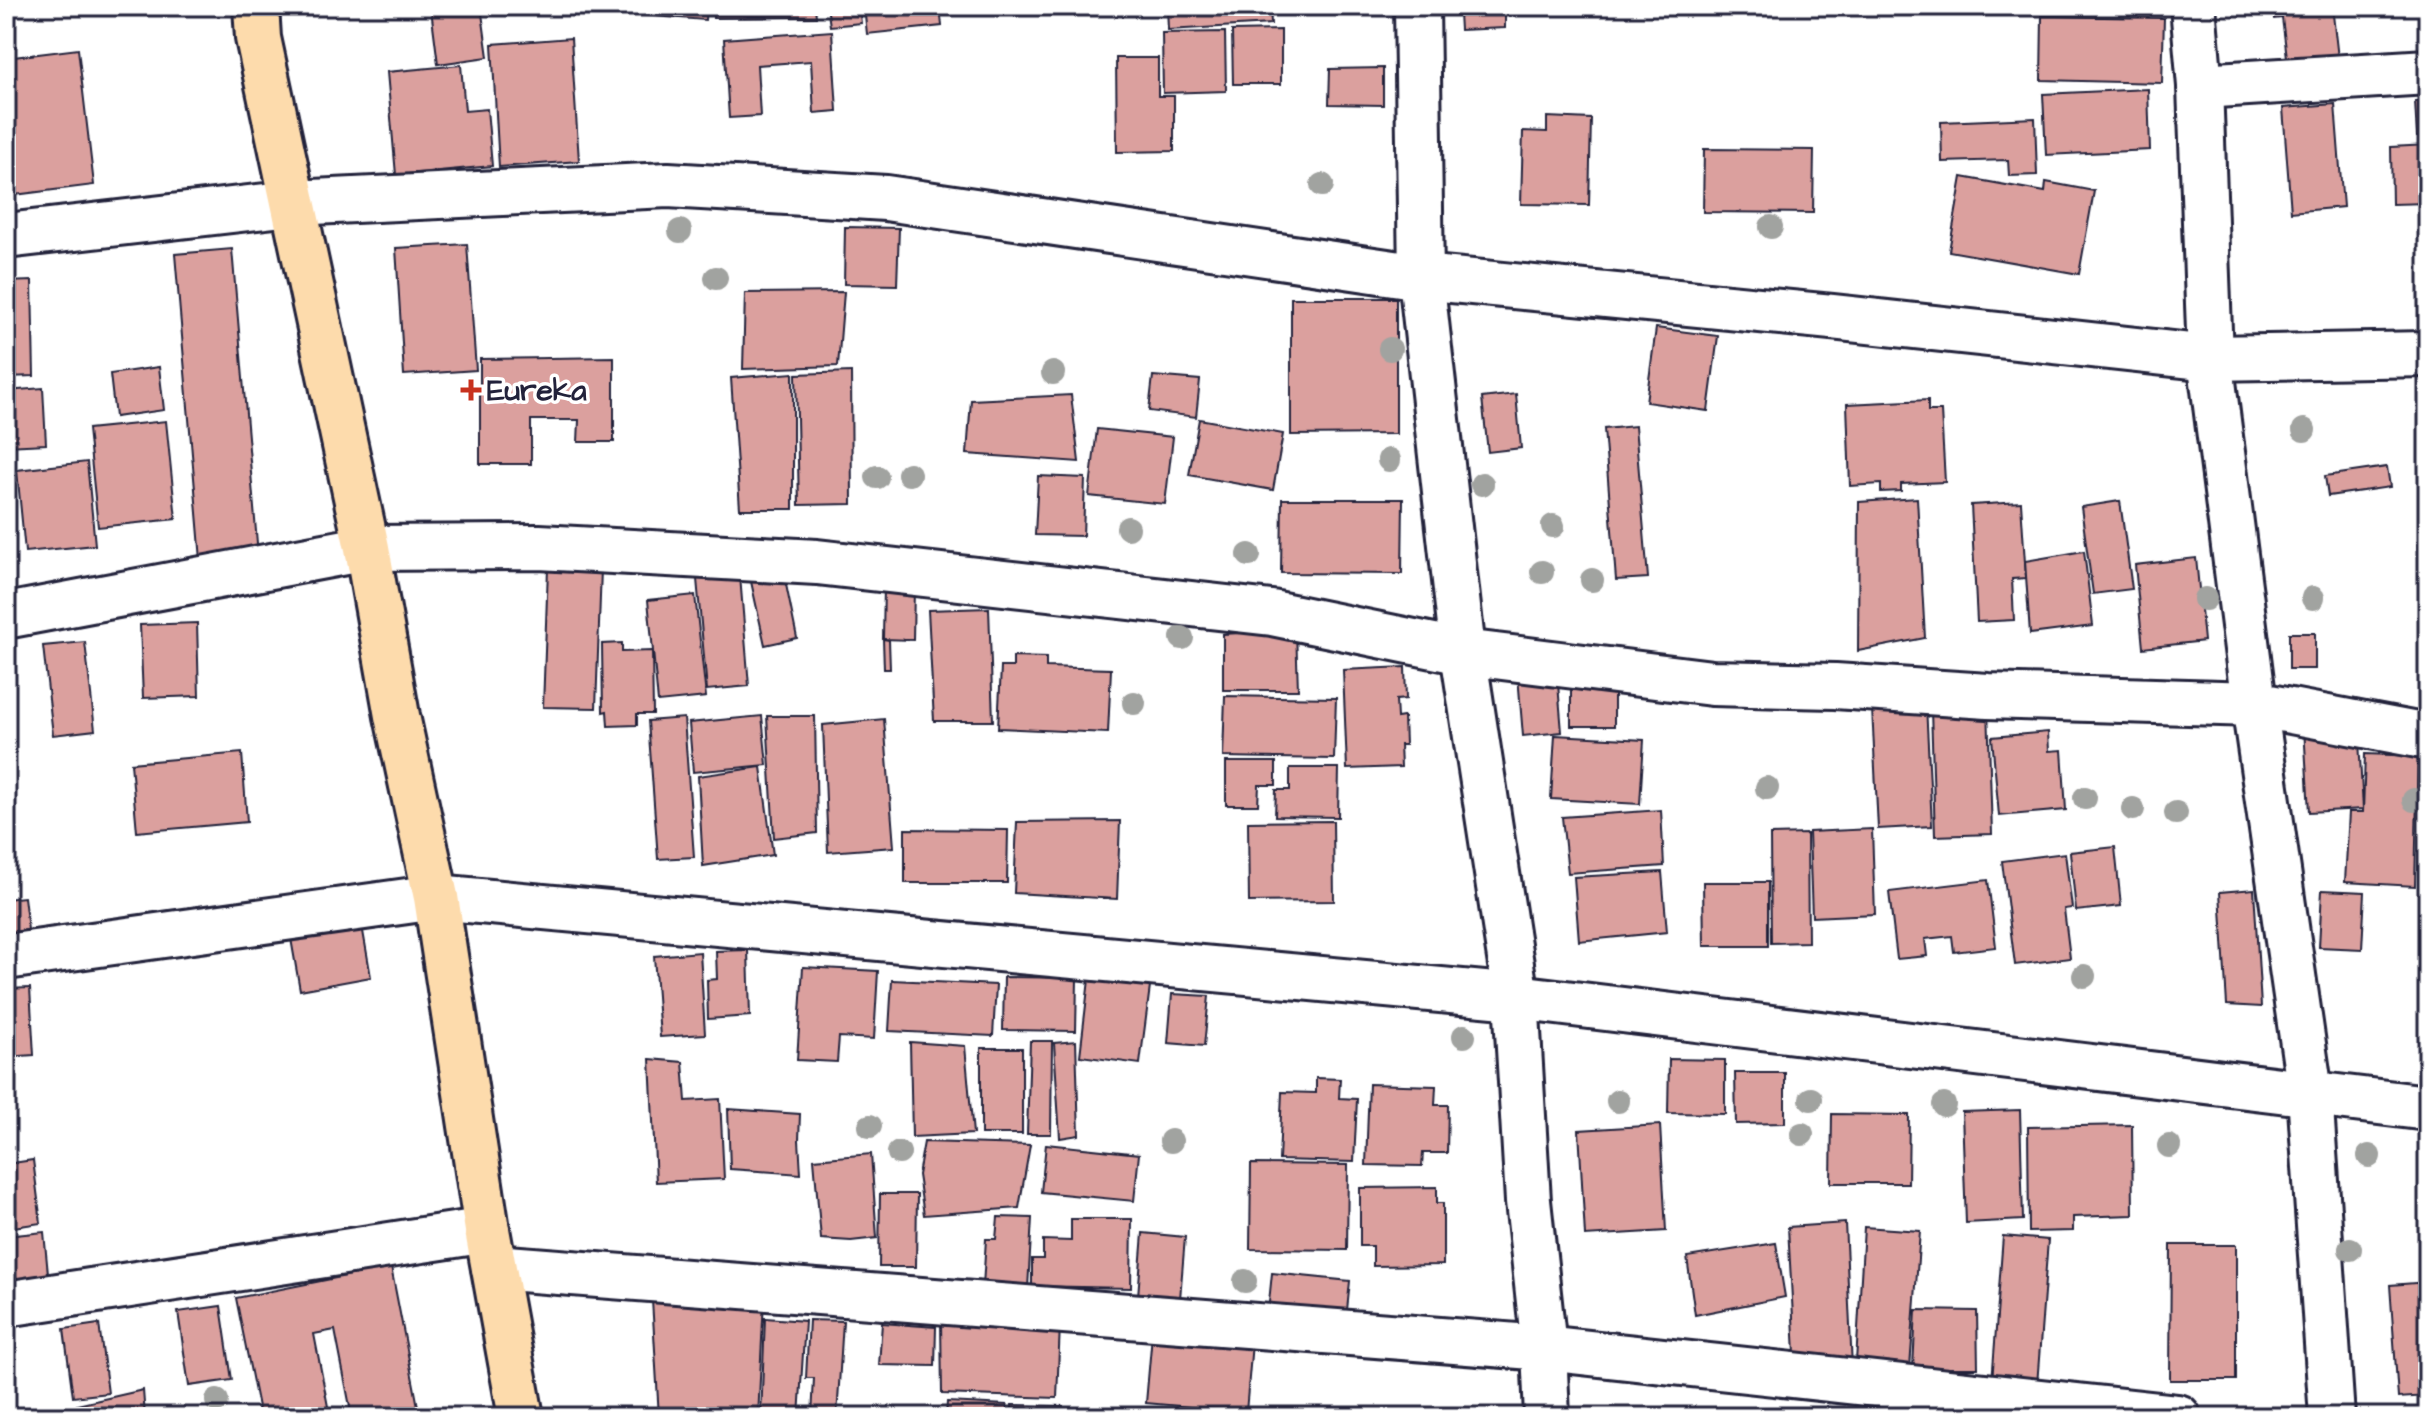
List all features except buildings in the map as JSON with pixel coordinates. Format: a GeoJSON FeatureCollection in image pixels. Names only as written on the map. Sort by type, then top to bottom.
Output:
{"type":"FeatureCollection","features":[{"type":"Feature","properties":{"kind":"highway"},"geometry":{"type":"LineString","coordinates":[[256,6],[258,38],[367,548],[397,716],[436,897],[491,1249],[521,1417]]}},
{"type":"Feature","properties":{"kind":"street"},"geometry":{"type":"LineString","coordinates":[[1417,6],[1421,277],[1463,652],[1516,997],[1528,1201],[1544,1348],[1547,1417]]}},
{"type":"Feature","properties":{"kind":"street"},"geometry":{"type":"LineString","coordinates":[[2193,6],[2200,86],[2210,358],[2254,704],[2310,1093],[2332,1417]]}},
{"type":"Feature","properties":{"kind":"street"},"geometry":{"type":"LineString","coordinates":[[2200,86],[2428,72]]}},
{"type":"Feature","properties":{"kind":"street"},"geometry":{"type":"LineString","coordinates":[[6,236],[292,203],[668,185],[886,198],[1421,277],[2210,358],[2428,354]]}},
{"type":"Feature","properties":{"kind":"street"},"geometry":{"type":"LineString","coordinates":[[6,616],[367,548],[539,547],[817,562],[1272,613],[1463,652],[1712,683],[2254,704],[2428,737]]}},
{"type":"Feature","properties":{"kind":"street"},"geometry":{"type":"LineString","coordinates":[[6,957],[436,897],[1516,997],[2428,1108]]}},
{"type":"Feature","properties":{"kind":"street"},"geometry":{"type":"LineString","coordinates":[[6,1304],[491,1249],[1544,1348],[2178,1417]]}},
{"type":"Feature","properties":{"kind":"place","name":"Eureka"},"geometry":{"type":"Point","coordinates":[471,390]}}]}
